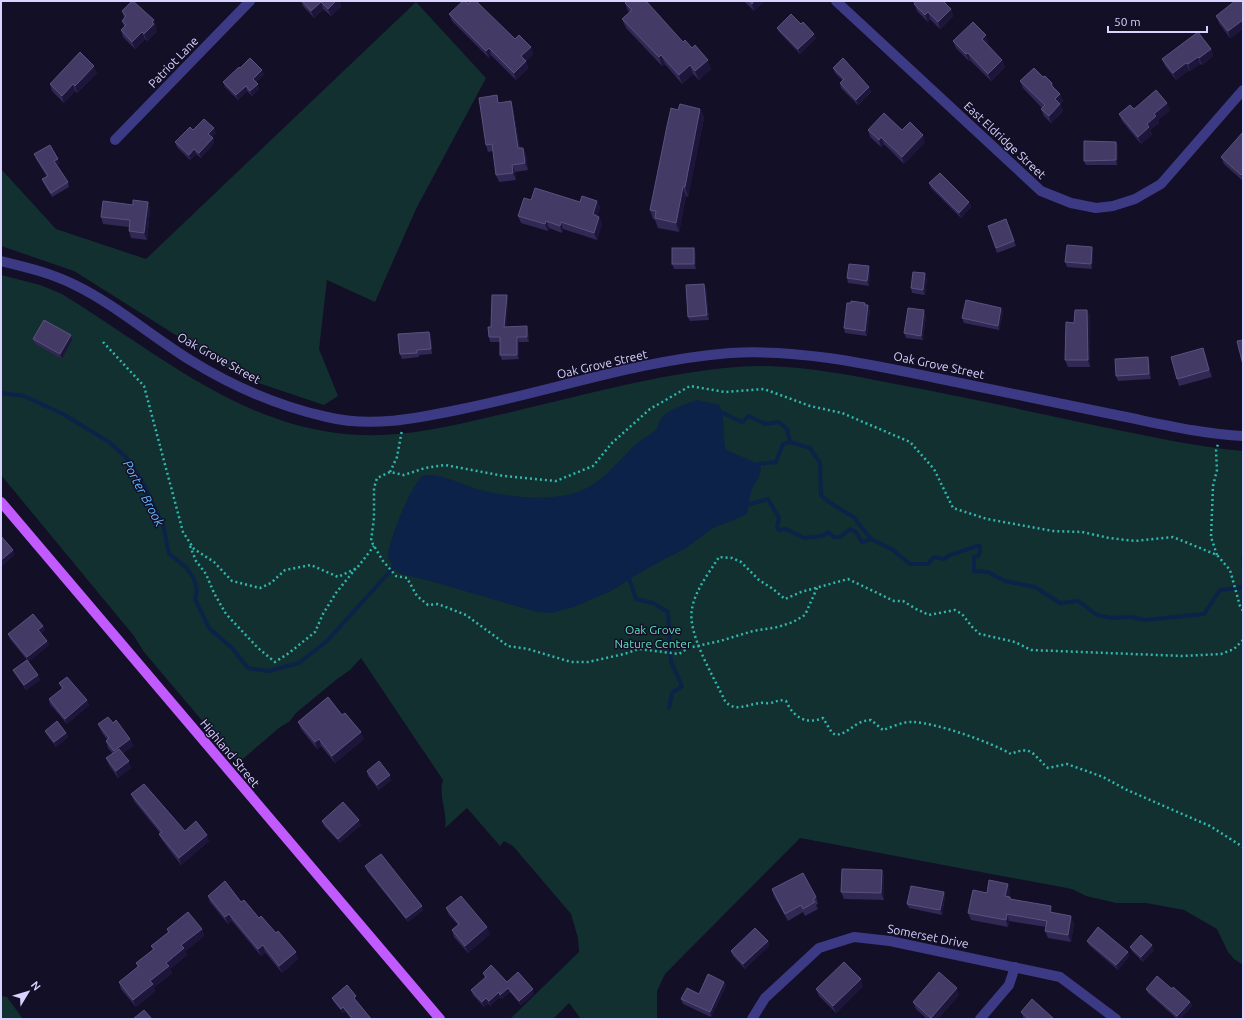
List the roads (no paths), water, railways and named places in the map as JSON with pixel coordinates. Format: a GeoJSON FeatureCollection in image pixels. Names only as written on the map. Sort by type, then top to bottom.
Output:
{"type":"FeatureCollection","features":[{"type":"Feature","properties":{"kind":"main road","name":"Highland Street"},"geometry":{"type":"LineString","coordinates":[[1,502],[440,1019]]}},
{"type":"Feature","properties":{"kind":"street","name":"Patriot Lane"},"geometry":{"type":"LineString","coordinates":[[115,140],[250,1]]}},
{"type":"Feature","properties":{"kind":"street","name":"East Eldridge Street"},"geometry":{"type":"LineString","coordinates":[[836,1],[1041,191],[1071,203],[1096,208],[1113,206],[1135,199],[1160,184],[1243,90]]}},
{"type":"Feature","properties":{"kind":"street","name":"Oak Grove Street"},"geometry":{"type":"LineString","coordinates":[[1,261],[38,270],[76,285],[190,360],[240,387],[282,405],[330,418],[376,423],[404,419],[484,405],[684,359],[765,352],[814,355],[881,367],[1157,424],[1243,436]]}},
{"type":"Feature","properties":{"kind":"street","name":"Somerset Drive"},"geometry":{"type":"LineString","coordinates":[[752,1019],[765,998],[819,948],[854,937],[890,941],[1060,977],[1116,1019]]}},
{"type":"Feature","properties":{"kind":"street"},"geometry":{"type":"LineString","coordinates":[[980,1019],[1010,985],[1015,967]]}},
{"type":"Feature","properties":{"kind":"water"},"geometry":{"type":"Polygon","coordinates":[[[697,400],[719,405],[723,420],[726,450],[752,461],[761,467],[759,477],[750,495],[749,507],[746,515],[713,528],[686,548],[646,569],[611,591],[574,607],[551,613],[537,612],[402,574],[397,571],[388,558],[400,515],[417,482],[422,476],[428,475],[443,477],[481,490],[503,495],[537,498],[571,494],[581,491],[599,480],[637,443],[655,431],[664,415],[675,408],[697,400]]]}},
{"type":"Feature","properties":{"kind":"waterway","name":"Porter Brook"},"geometry":{"type":"LineString","coordinates":[[1,393],[24,396],[63,414],[109,442],[127,458],[142,481],[163,525],[169,554],[186,567],[194,579],[197,590],[195,599],[209,628],[232,648],[248,668],[268,671],[299,663],[327,641],[394,567],[398,565]]}},
{"type":"Feature","properties":{"kind":"waterway"},"geometry":{"type":"LineString","coordinates":[[723,413],[742,422],[749,416],[765,424],[779,422],[787,429],[790,442]]}},
{"type":"Feature","properties":{"kind":"waterway"},"geometry":{"type":"LineString","coordinates":[[757,464],[776,462],[783,444],[790,442],[810,448],[820,463],[821,495],[829,502],[855,518],[871,539],[893,550],[910,564],[928,564],[934,557],[944,559],[950,555],[980,546],[978,556],[974,557],[974,571],[988,572],[1005,581],[1035,587],[1060,603],[1078,601],[1097,615],[1112,618],[1131,617],[1145,620],[1204,614],[1220,590],[1243,587]]}},
{"type":"Feature","properties":{"kind":"waterway"},"geometry":{"type":"LineString","coordinates":[[743,506],[768,499],[779,518],[777,526],[779,530],[786,529],[804,538],[822,536],[828,532],[834,537],[840,537],[850,529],[856,532],[862,542],[871,539]]}},
{"type":"Feature","properties":{"kind":"waterway"},"geometry":{"type":"LineString","coordinates":[[1243,556],[1243,565]]}},
{"type":"Feature","properties":{"kind":"waterway"},"geometry":{"type":"LineString","coordinates":[[628,576],[636,599],[653,603],[668,612],[671,662],[682,686],[672,693],[669,708]]}},
{"type":"Feature","properties":{"kind":"park label","name":"Oak Grove Nature Center"},"geometry":{"type":"Point","coordinates":[653,636]}}]}
